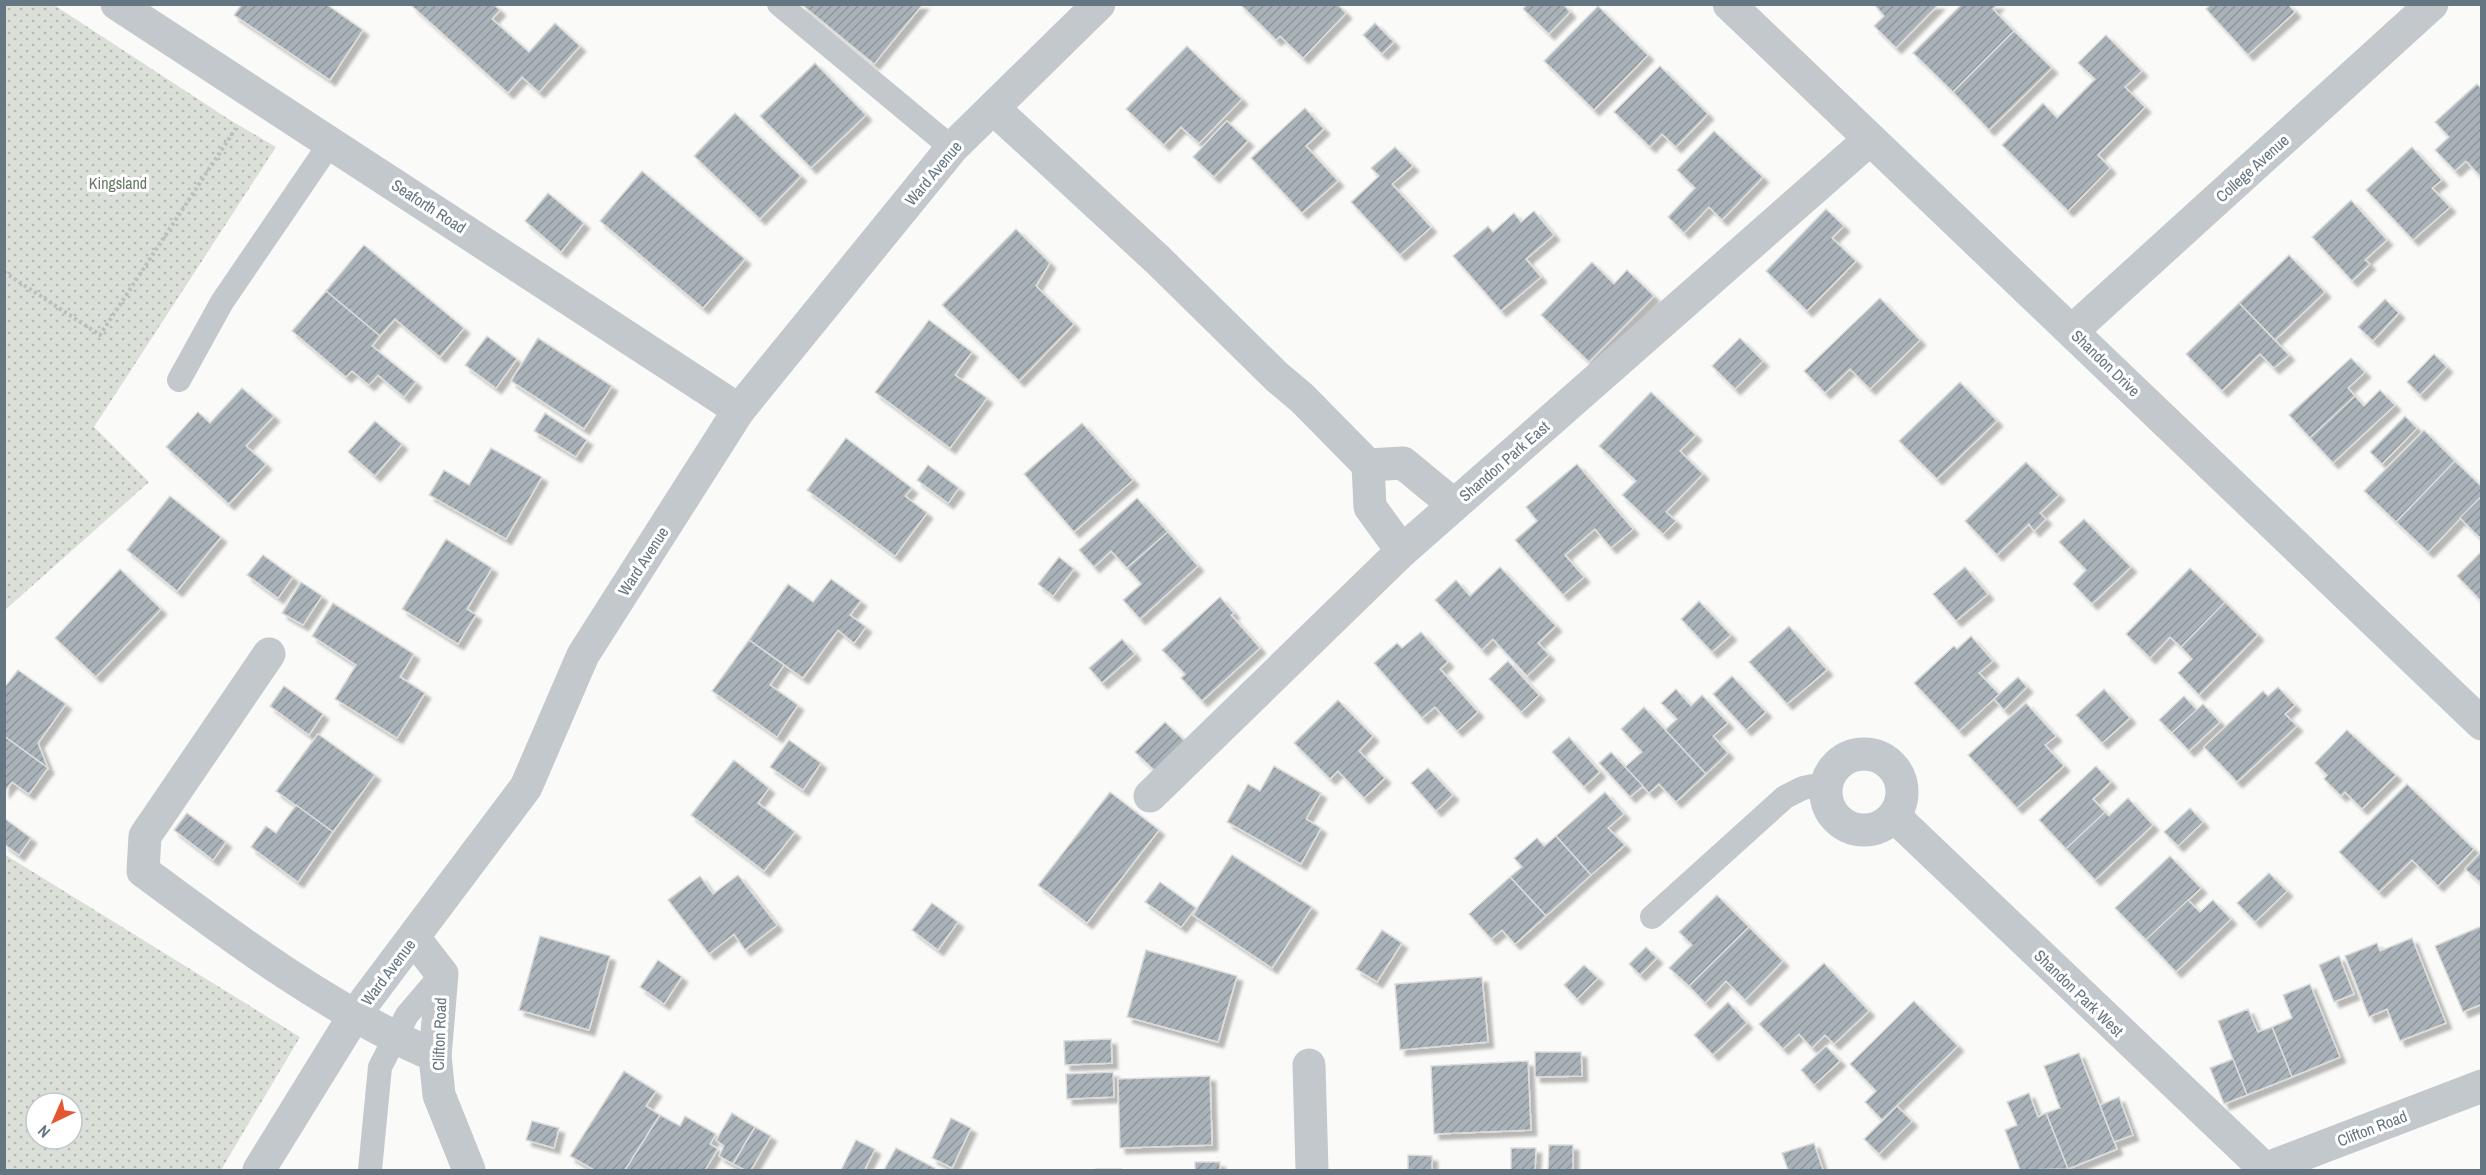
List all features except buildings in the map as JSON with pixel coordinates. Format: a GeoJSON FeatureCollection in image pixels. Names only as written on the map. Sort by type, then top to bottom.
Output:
{"type":"FeatureCollection","features":[{"type":"Feature","properties":{"kind":"street","name":"Seaforth Road"},"geometry":{"type":"LineString","coordinates":[[117,4],[740,410]]}},
{"type":"Feature","properties":{"kind":"street","name":"Ward Avenue"},"geometry":{"type":"LineString","coordinates":[[259,1170],[354,1016],[526,787],[583,655],[740,410],[952,148],[1099,4]]}},
{"type":"Feature","properties":{"kind":"street","name":"Shandon Drive"},"geometry":{"type":"LineString","coordinates":[[1729,4],[2481,724]]}},
{"type":"Feature","properties":{"kind":"street","name":"College Avenue"},"geometry":{"type":"LineString","coordinates":[[2072,331],[2432,4]]}},
{"type":"Feature","properties":{"kind":"street"},"geometry":{"type":"LineString","coordinates":[[993,108],[1158,260],[1276,377],[1302,398],[1368,465],[1370,507],[1402,551]]}},
{"type":"Feature","properties":{"kind":"street","name":"Shandon Park East"},"geometry":{"type":"LineString","coordinates":[[1150,796],[1402,551],[1869,140]]}},
{"type":"Feature","properties":{"kind":"street"},"geometry":{"type":"LineString","coordinates":[[1368,465],[1403,463],[1454,506]]}},
{"type":"Feature","properties":{"kind":"street"},"geometry":{"type":"LineString","coordinates":[[269,654],[146,836],[143,871],[257,955],[354,1016],[435,1056]]}},
{"type":"Feature","properties":{"kind":"street"},"geometry":{"type":"LineString","coordinates":[[1858,754],[1871,754],[1884,759],[1893,767],[1901,785],[1900,804],[1894,816],[1873,829],[1850,826],[1832,811],[1827,800],[1828,783],[1836,766],[1846,759],[1858,754]]}},
{"type":"Feature","properties":{"kind":"street","name":"Shandon Park West"},"geometry":{"type":"LineString","coordinates":[[1894,816],[2263,1170]]}},
{"type":"Feature","properties":{"kind":"street","name":"Clifton Road"},"geometry":{"type":"LineString","coordinates":[[414,938],[441,974],[435,1056],[439,1095],[468,1170]]}},
{"type":"Feature","properties":{"kind":"street"},"geometry":{"type":"LineString","coordinates":[[1309,1065],[1312,1170]]}},
{"type":"Feature","properties":{"kind":"street","name":"Clifton Road"},"geometry":{"type":"LineString","coordinates":[[2263,1170],[2481,1086]]}},
{"type":"Feature","properties":{"kind":"lane"},"geometry":{"type":"LineString","coordinates":[[778,4],[952,148]]}},
{"type":"Feature","properties":{"kind":"lane"},"geometry":{"type":"LineString","coordinates":[[179,380],[222,302],[331,142]]}},
{"type":"Feature","properties":{"kind":"lane"},"geometry":{"type":"LineString","coordinates":[[1652,917],[1785,797],[1803,788],[1828,783]]}},
{"type":"Feature","properties":{"kind":"lane"},"geometry":{"type":"LineString","coordinates":[[370,1170],[380,1067],[406,1015],[441,974]]}},
{"type":"Feature","properties":{"kind":"path"},"geometry":{"type":"LineString","coordinates":[[4,272],[100,335],[258,94]]}},
{"type":"Feature","properties":{"kind":"green space","name":"Kingsland"},"geometry":{"type":"Polygon","coordinates":[[[5,4],[54,5],[230,120],[276,147],[94,427],[149,482],[5,610],[5,4]]]}},
{"type":"Feature","properties":{"kind":"green space"},"geometry":{"type":"Polygon","coordinates":[[[4,854],[300,1037],[221,1170],[5,1170],[4,854]]]}}]}
